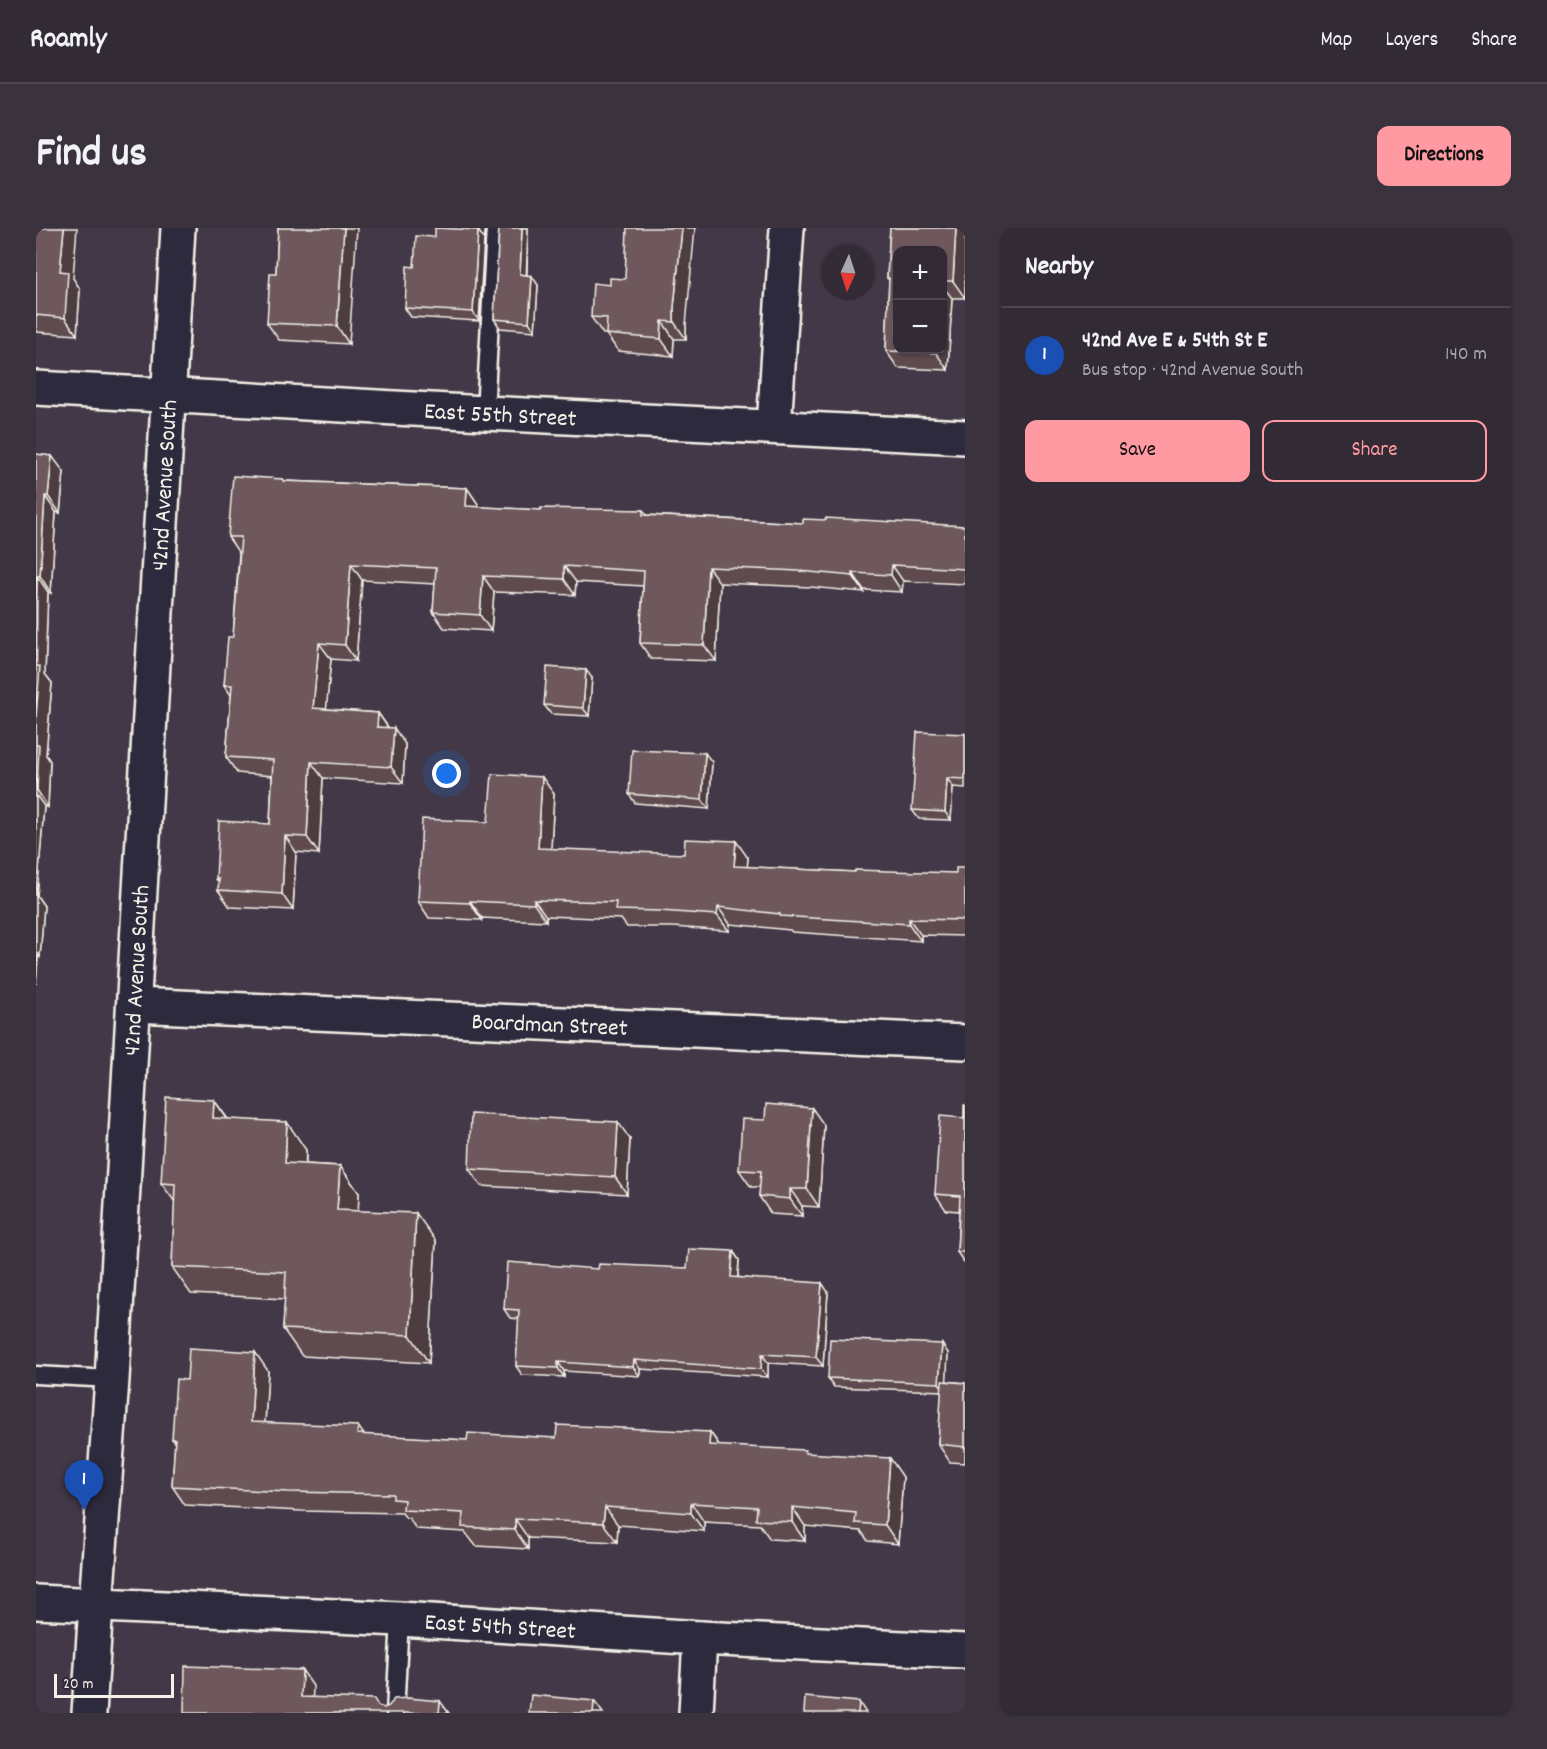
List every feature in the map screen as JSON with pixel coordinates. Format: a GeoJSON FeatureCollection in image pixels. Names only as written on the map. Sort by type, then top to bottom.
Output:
{"type":"FeatureCollection","features":[{"type":"Feature","properties":{"kind":"street","name":"42nd Avenue South"},"geometry":{"type":"LineString","coordinates":[[90,1713],[112,1378],[178,228]]}},
{"type":"Feature","properties":{"kind":"street"},"geometry":{"type":"LineString","coordinates":[[774,427],[786,228]]}},
{"type":"Feature","properties":{"kind":"street","name":"East 55th Street"},"geometry":{"type":"LineString","coordinates":[[36,388],[965,437]]}},
{"type":"Feature","properties":{"kind":"street","name":"Boardman Street"},"geometry":{"type":"LineString","coordinates":[[134,1005],[965,1042]]}},
{"type":"Feature","properties":{"kind":"street","name":"East 54th Street"},"geometry":{"type":"LineString","coordinates":[[36,1602],[400,1619],[700,1638],[965,1651]]}},
{"type":"Feature","properties":{"kind":"street"},"geometry":{"type":"LineString","coordinates":[[696,1713],[700,1638]]}},
{"type":"Feature","properties":{"kind":"lane"},"geometry":{"type":"LineString","coordinates":[[485,413],[495,228]]}},
{"type":"Feature","properties":{"kind":"lane"},"geometry":{"type":"LineString","coordinates":[[36,1375],[112,1378]]}},
{"type":"Feature","properties":{"kind":"lane"},"geometry":{"type":"LineString","coordinates":[[395,1713],[400,1619]]}},
{"type":"Feature","properties":{"kind":"building"},"geometry":{"type":"Polygon","coordinates":[[[36,228],[64,228],[60,271],[68,272],[65,318],[36,315],[36,228]]]}},
{"type":"Feature","properties":{"kind":"building"},"geometry":{"type":"Polygon","coordinates":[[[278,228],[344,228],[337,326],[267,323],[270,273],[276,273],[278,228]]]}},
{"type":"Feature","properties":{"kind":"building"},"geometry":{"type":"Polygon","coordinates":[[[435,228],[478,230],[473,312],[405,308],[407,266],[414,267],[416,236],[435,237],[435,228]]]}},
{"type":"Feature","properties":{"kind":"building"},"geometry":{"type":"Polygon","coordinates":[[[499,228],[522,228],[520,274],[532,276],[529,322],[494,319],[499,228]]]}},
{"type":"Feature","properties":{"kind":"building"},"geometry":{"type":"Polygon","coordinates":[[[627,228],[682,228],[674,322],[662,321],[661,339],[606,334],[607,318],[591,317],[593,283],[610,285],[610,278],[625,279],[627,228]]]}},
{"type":"Feature","properties":{"kind":"building"},"geometry":{"type":"Polygon","coordinates":[[[890,228],[956,228],[953,281],[947,281],[947,246],[893,246],[893,351],[886,351],[889,278],[887,278],[890,228]]]}},
{"type":"Feature","properties":{"kind":"building"},"geometry":{"type":"Polygon","coordinates":[[[36,454],[52,456],[48,496],[45,496],[40,576],[37,576],[36,599],[36,454]]]}},
{"type":"Feature","properties":{"kind":"building"},"geometry":{"type":"Polygon","coordinates":[[[233,476],[283,479],[283,481],[467,488],[466,506],[541,510],[541,508],[643,510],[643,515],[803,523],[803,519],[826,520],[826,518],[965,526],[965,569],[892,565],[891,575],[853,573],[853,576],[708,567],[704,645],[640,643],[644,571],[564,566],[564,579],[483,576],[480,615],[433,612],[436,568],[351,564],[345,645],[319,643],[313,708],[378,713],[377,727],[394,728],[391,767],[311,762],[307,837],[285,836],[282,894],[218,890],[219,879],[216,879],[219,821],[270,824],[273,760],[226,757],[232,685],[224,685],[228,637],[233,637],[241,537],[228,537],[233,476]]]}},
{"type":"Feature","properties":{"kind":"building"},"geometry":{"type":"Polygon","coordinates":[[[36,666],[40,666],[36,717],[36,666]]]}},
{"type":"Feature","properties":{"kind":"building"},"geometry":{"type":"Polygon","coordinates":[[[547,667],[586,670],[583,708],[544,705],[547,667]]]}},
{"type":"Feature","properties":{"kind":"building"},"geometry":{"type":"Polygon","coordinates":[[[917,732],[965,734],[965,779],[947,778],[945,812],[912,810],[917,732]]]}},
{"type":"Feature","properties":{"kind":"building"},"geometry":{"type":"Polygon","coordinates":[[[36,745],[39,745],[37,790],[36,790],[36,745]]]}},
{"type":"Feature","properties":{"kind":"building"},"geometry":{"type":"Polygon","coordinates":[[[632,750],[705,753],[702,800],[629,794],[632,750]]]}},
{"type":"Feature","properties":{"kind":"building"},"geometry":{"type":"Polygon","coordinates":[[[492,774],[542,777],[538,848],[684,854],[685,839],[736,841],[734,866],[855,872],[855,870],[956,873],[956,868],[965,868],[965,920],[909,919],[909,924],[780,916],[780,914],[718,907],[717,915],[615,910],[616,902],[534,900],[534,904],[418,901],[422,819],[488,822],[492,774]]]}},
{"type":"Feature","properties":{"kind":"building"},"geometry":{"type":"Polygon","coordinates":[[[166,1097],[214,1100],[213,1118],[287,1122],[285,1163],[340,1166],[337,1210],[416,1213],[410,1335],[283,1329],[286,1272],[172,1267],[175,1184],[161,1183],[166,1097]]]}},
{"type":"Feature","properties":{"kind":"building"},"geometry":{"type":"Polygon","coordinates":[[[766,1104],[812,1108],[807,1189],[790,1189],[790,1199],[759,1196],[761,1171],[739,1170],[742,1119],[765,1120],[766,1104]]]}},
{"type":"Feature","properties":{"kind":"building"},"geometry":{"type":"Polygon","coordinates":[[[964,1105],[965,1252],[957,1252],[960,1196],[935,1194],[940,1116],[964,1118],[964,1105]]]}},
{"type":"Feature","properties":{"kind":"building"},"geometry":{"type":"Polygon","coordinates":[[[471,1114],[618,1122],[615,1177],[469,1169],[471,1114]]]}},
{"type":"Feature","properties":{"kind":"building"},"geometry":{"type":"Polygon","coordinates":[[[689,1249],[733,1251],[731,1277],[822,1283],[816,1357],[762,1354],[761,1369],[634,1360],[633,1367],[558,1362],[558,1368],[516,1366],[519,1310],[504,1309],[507,1262],[598,1269],[599,1264],[687,1268],[689,1249]]]}},
{"type":"Feature","properties":{"kind":"building"},"geometry":{"type":"Polygon","coordinates":[[[830,1339],[942,1344],[939,1383],[828,1378],[830,1339]]]}},
{"type":"Feature","properties":{"kind":"building"},"geometry":{"type":"Polygon","coordinates":[[[189,1348],[255,1352],[251,1422],[358,1426],[357,1434],[467,1440],[468,1433],[556,1438],[557,1425],[710,1432],[709,1445],[805,1450],[805,1453],[890,1458],[885,1525],[855,1523],[856,1513],[792,1507],[792,1522],[756,1520],[757,1507],[691,1503],[691,1513],[605,1507],[603,1523],[515,1519],[515,1530],[462,1527],[463,1513],[403,1510],[404,1500],[393,1499],[393,1494],[172,1486],[176,1379],[187,1380],[189,1348]]]}},
{"type":"Feature","properties":{"kind":"building"},"geometry":{"type":"Polygon","coordinates":[[[942,1381],[965,1383],[965,1447],[938,1444],[942,1381]]]}},
{"type":"Feature","properties":{"kind":"building"},"geometry":{"type":"Polygon","coordinates":[[[185,1666],[302,1670],[301,1697],[374,1699],[378,1706],[384,1708],[389,1706],[394,1699],[440,1701],[439,1713],[184,1713],[185,1666]]]}},
{"type":"Feature","properties":{"kind":"building"},"geometry":{"type":"Polygon","coordinates":[[[531,1695],[594,1701],[593,1713],[529,1713],[531,1695]]]}},
{"type":"Feature","properties":{"kind":"building"},"geometry":{"type":"Polygon","coordinates":[[[805,1697],[859,1702],[858,1713],[804,1713],[805,1697]]]}},
{"type":"Feature","properties":{"kind":"place","name":"42nd Ave E & 54th St E"},"geometry":{"type":"Point","coordinates":[84,1510]}}]}
